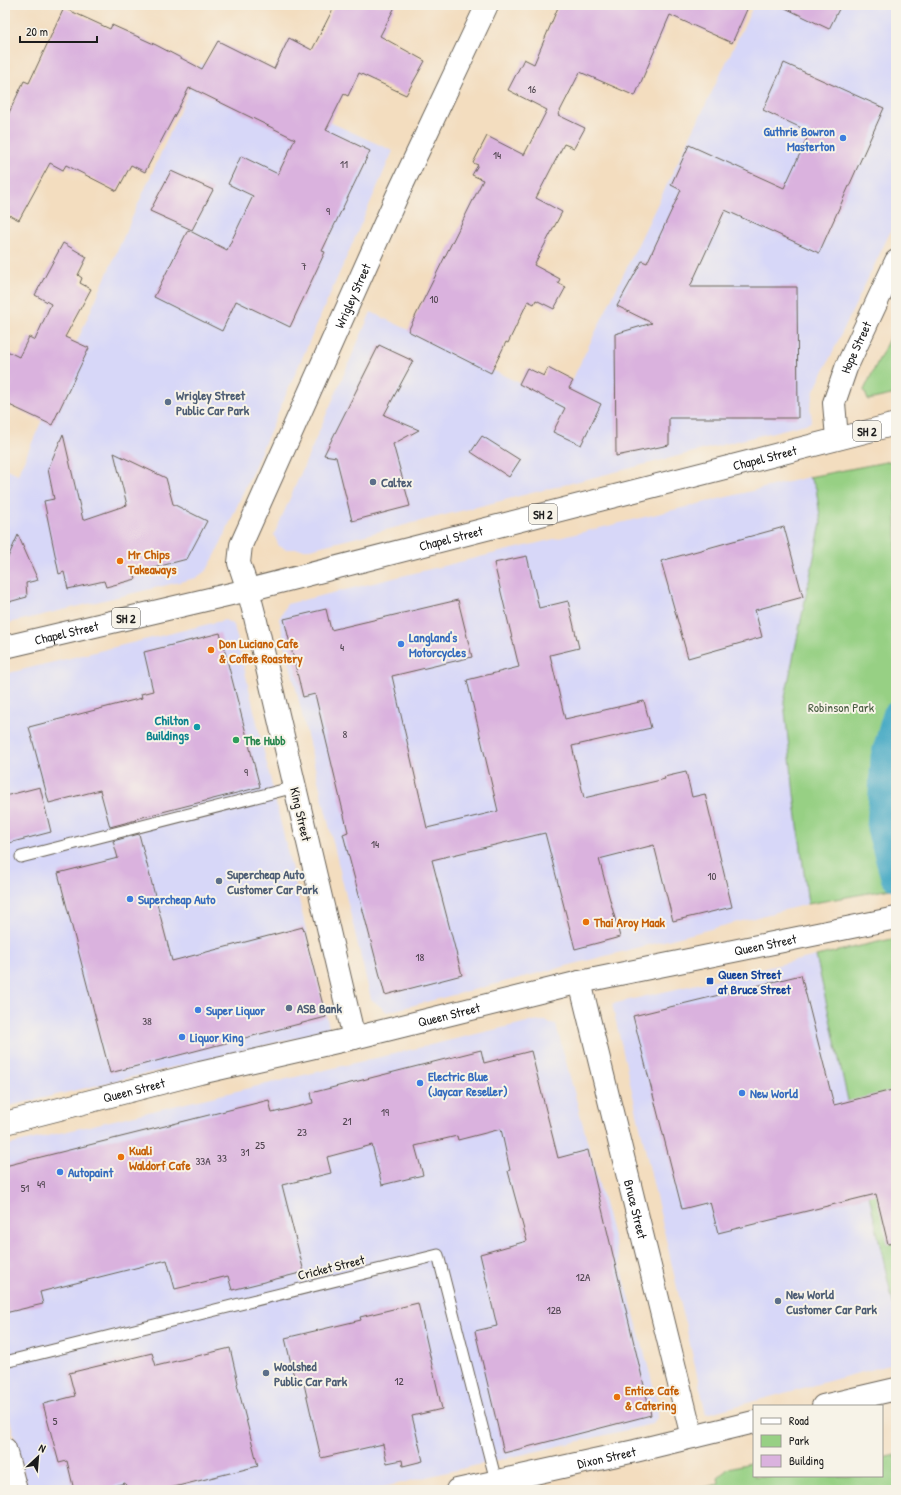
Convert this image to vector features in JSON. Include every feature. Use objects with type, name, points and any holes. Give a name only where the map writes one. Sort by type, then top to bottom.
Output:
[{"type":"main road","name":"Wrigley Street","points":[[248,590],[239,563],[241,545],[397,196],[486,5]]},
{"type":"main road","name":"Hope Street","points":[[837,438],[834,403],[846,368],[896,261]]},
{"type":"main road","name":"Chapel Street","points":[[5,647],[248,590],[896,424]]},
{"type":"main road","name":"King Street","points":[[248,590],[354,1038]]},
{"type":"main road","name":"Queen Street","points":[[5,1123],[200,1073],[354,1038],[580,982],[896,918]]},
{"type":"main road","name":"Bruce Street","points":[[580,982],[692,1437]]},
{"type":"main road","points":[[827,1405],[896,1389]]},
{"type":"main road","name":"Dixon Street","points":[[457,1490],[635,1451],[753,1422]]},
{"type":"main road","points":[[5,1449],[16,1490]]},
{"type":"lane","points":[[21,857],[295,787]]},
{"type":"lane","name":"Cricket Street","points":[[5,1362],[438,1255],[496,1481]]},
{"type":"shaded area","points":[[754,5],[896,5],[896,220],[814,391],[810,407],[812,420],[809,423],[310,549],[286,549],[279,546],[274,535],[371,312],[561,403]]},
{"type":"shaded area","points":[[201,63],[393,151],[216,554],[207,570],[196,578],[5,624],[5,468],[18,474]]},
{"type":"shaded area","points":[[809,477],[816,488],[821,523],[784,702],[808,904],[387,1012],[371,999],[279,619],[287,604]]},
{"type":"shaded area","points":[[225,620],[234,625],[329,1027],[327,1031],[5,1107],[5,674]]},
{"type":"shaded area","points":[[816,956],[896,1317],[896,1363],[706,1414],[612,1004]]},
{"type":"shaded area","points":[[532,1021],[546,1021],[556,1025],[659,1407],[657,1418],[652,1424],[371,1490],[28,1490],[5,1400],[5,1146]]},
{"type":"green space","points":[[896,324],[896,394],[868,400],[864,390]]},
{"type":"green space","name":"Robinson Park","points":[[896,460],[896,888],[808,904],[784,702],[821,523],[816,488],[809,477]]},
{"type":"green space","points":[[896,938],[896,1317],[816,956]]},
{"type":"green space","points":[[896,1455],[896,1490],[692,1490],[719,1484],[718,1477],[729,1468],[753,1462],[753,1477],[883,1477],[883,1458]]},
{"type":"building","points":[[335,5],[396,5],[380,36],[425,61],[406,95],[359,73],[348,96],[344,94],[326,130],[370,151],[322,251],[325,252],[290,327],[236,301],[222,331],[154,297],[188,230],[227,250],[253,196],[228,184],[241,156],[278,174],[295,139],[191,88],[189,88],[145,172],[131,165],[117,191],[66,165],[63,170],[50,163],[19,220],[5,213],[5,121],[24,81],[29,83],[64,8],[110,29],[112,25],[156,45],[202,69],[218,41],[274,69],[289,38],[312,50]]},
{"type":"building","points":[[559,5],[749,5],[732,43],[670,15],[635,96],[580,72],[558,115],[585,128],[574,148],[564,144],[536,198],[562,212],[534,265],[560,279],[558,283],[566,287],[554,309],[536,300],[534,304],[528,301],[508,343],[506,342],[491,373],[408,331],[483,180],[472,175],[478,165],[473,163],[487,136],[524,155],[547,110],[508,90],[524,59],[534,64]]},
{"type":"building","points":[[779,5],[841,5],[829,29]]},
{"type":"building","points":[[784,63],[884,108],[819,253],[725,210],[690,287],[797,287],[798,418],[669,418],[669,445],[616,456],[615,334],[652,323],[617,306],[642,261],[647,263],[681,190],[671,185],[689,145],[784,188],[810,132],[763,110]]},
{"type":"building","points":[[171,171],[213,190],[192,230],[150,211]]},
{"type":"building","points":[[63,243],[87,257],[78,275],[82,278],[80,283],[91,289],[65,337],[89,348],[52,425],[5,403],[5,350],[19,357],[29,337],[35,340],[51,304],[35,295]]},
{"type":"building","points":[[379,345],[413,361],[384,415],[419,430],[393,444],[410,506],[352,521],[336,457],[324,455]]},
{"type":"building","points":[[527,368],[544,376],[548,368],[573,381],[569,388],[601,404],[581,445],[553,432],[565,408],[519,384]]},
{"type":"building","points":[[63,434],[83,520],[127,505],[114,453],[166,478],[173,504],[207,521],[187,559],[134,573],[136,579],[106,587],[104,581],[68,589],[64,572],[59,574],[44,501],[54,499],[48,469]]},
{"type":"building","points":[[482,436],[520,460],[509,477],[471,452]]},
{"type":"building","points":[[784,527],[803,597],[755,610],[762,637],[688,658],[661,561]]},
{"type":"building","points":[[18,535],[38,580],[26,583],[27,597],[5,603],[5,564]]},
{"type":"building","points":[[527,556],[539,608],[568,601],[579,648],[550,655],[565,719],[644,701],[651,728],[572,746],[584,798],[665,779],[664,777],[686,772],[692,797],[705,794],[732,907],[673,921],[654,845],[599,859],[620,937],[575,949],[545,833],[432,860],[462,975],[385,995],[343,834],[348,832],[315,694],[303,697],[284,619],[326,609],[331,630],[458,600],[472,657],[392,676],[427,828],[498,811],[467,680],[519,667],[494,563]]},
{"type":"building","points":[[220,633],[260,787],[135,819],[136,820],[110,827],[100,790],[49,803],[29,727],[142,698],[141,694],[153,691],[144,652]]},
{"type":"building","points":[[40,787],[51,832],[5,844],[5,796]]},
{"type":"building","points":[[139,834],[172,961],[303,927],[326,1017],[110,1073],[58,873],[118,858],[113,841]]},
{"type":"building","name":"New World","points":[[801,975],[834,1105],[896,1089],[896,1243],[888,1244],[876,1194],[718,1233],[710,1202],[682,1209],[633,1016]]},
{"type":"building","points":[[481,1050],[484,1063],[531,1051],[558,1158],[588,1150],[651,1415],[504,1453],[475,1331],[497,1326],[480,1254],[527,1241],[508,1171],[510,1170],[501,1129],[458,1140],[457,1136],[415,1146],[423,1175],[382,1185],[372,1145],[327,1157],[331,1173],[282,1185],[304,1272],[232,1290],[228,1276],[175,1289],[167,1260],[40,1292],[43,1304],[5,1313],[5,1166],[269,1100],[272,1113],[313,1103],[311,1093]]},
{"type":"building","points":[[418,1303],[442,1409],[412,1416],[423,1461],[403,1466],[402,1460],[387,1463],[383,1444],[321,1458],[304,1384],[296,1385],[285,1338],[361,1320],[360,1317]]},
{"type":"building","points":[[230,1348],[237,1384],[258,1466],[162,1490],[127,1490],[125,1483],[98,1490],[74,1490],[67,1461],[59,1463],[43,1404],[75,1396],[69,1373],[152,1353],[156,1366]]},
{"type":"waterway","points":[[894,877],[880,829],[884,757],[896,715]]},
{"type":"place","name":"Guthrie Bowron Masterton","points":[[843,138]]},
{"type":"place","name":"Wrigley Street Public Car Park","points":[[168,402]]},
{"type":"place","name":"Caltex","points":[[373,482]]},
{"type":"place","name":"Mr Chips Takeaways","points":[[120,561]]},
{"type":"place","name":"Langland's Motorcycles","points":[[401,644]]},
{"type":"place","name":"Don Luciano Cafe & Coffee Roastery","points":[[211,650]]},
{"type":"place","name":"Chilton Buildings","points":[[197,727]]},
{"type":"place","name":"The Hubb","points":[[236,740]]},
{"type":"place","name":"Supercheap Auto Customer Car Park","points":[[219,881]]},
{"type":"place","name":"Supercheap Auto","points":[[130,899]]},
{"type":"place","name":"Thai Aroy Maak","points":[[586,922]]},
{"type":"place","name":"Queen Street at Bruce Street","points":[[710,981]]},
{"type":"place","name":"ASB Bank","points":[[289,1008]]},
{"type":"place","name":"Super Liquor","points":[[198,1010]]},
{"type":"place","name":"Liquor King","points":[[182,1037]]},
{"type":"place","name":"Electric Blue (Jaycar Reseller)","points":[[420,1083]]},
{"type":"place","name":"New World","points":[[742,1093]]},
{"type":"place","name":"Kuali Waldorf Cafe","points":[[121,1157]]},
{"type":"place","name":"Autopaint","points":[[60,1172]]},
{"type":"place","name":"New World Customer Car Park","points":[[778,1301]]},
{"type":"place","name":"Woolshed Public Car Park","points":[[266,1373]]},
{"type":"place","name":"Entice Cafe & Catering","points":[[617,1397]]}]
